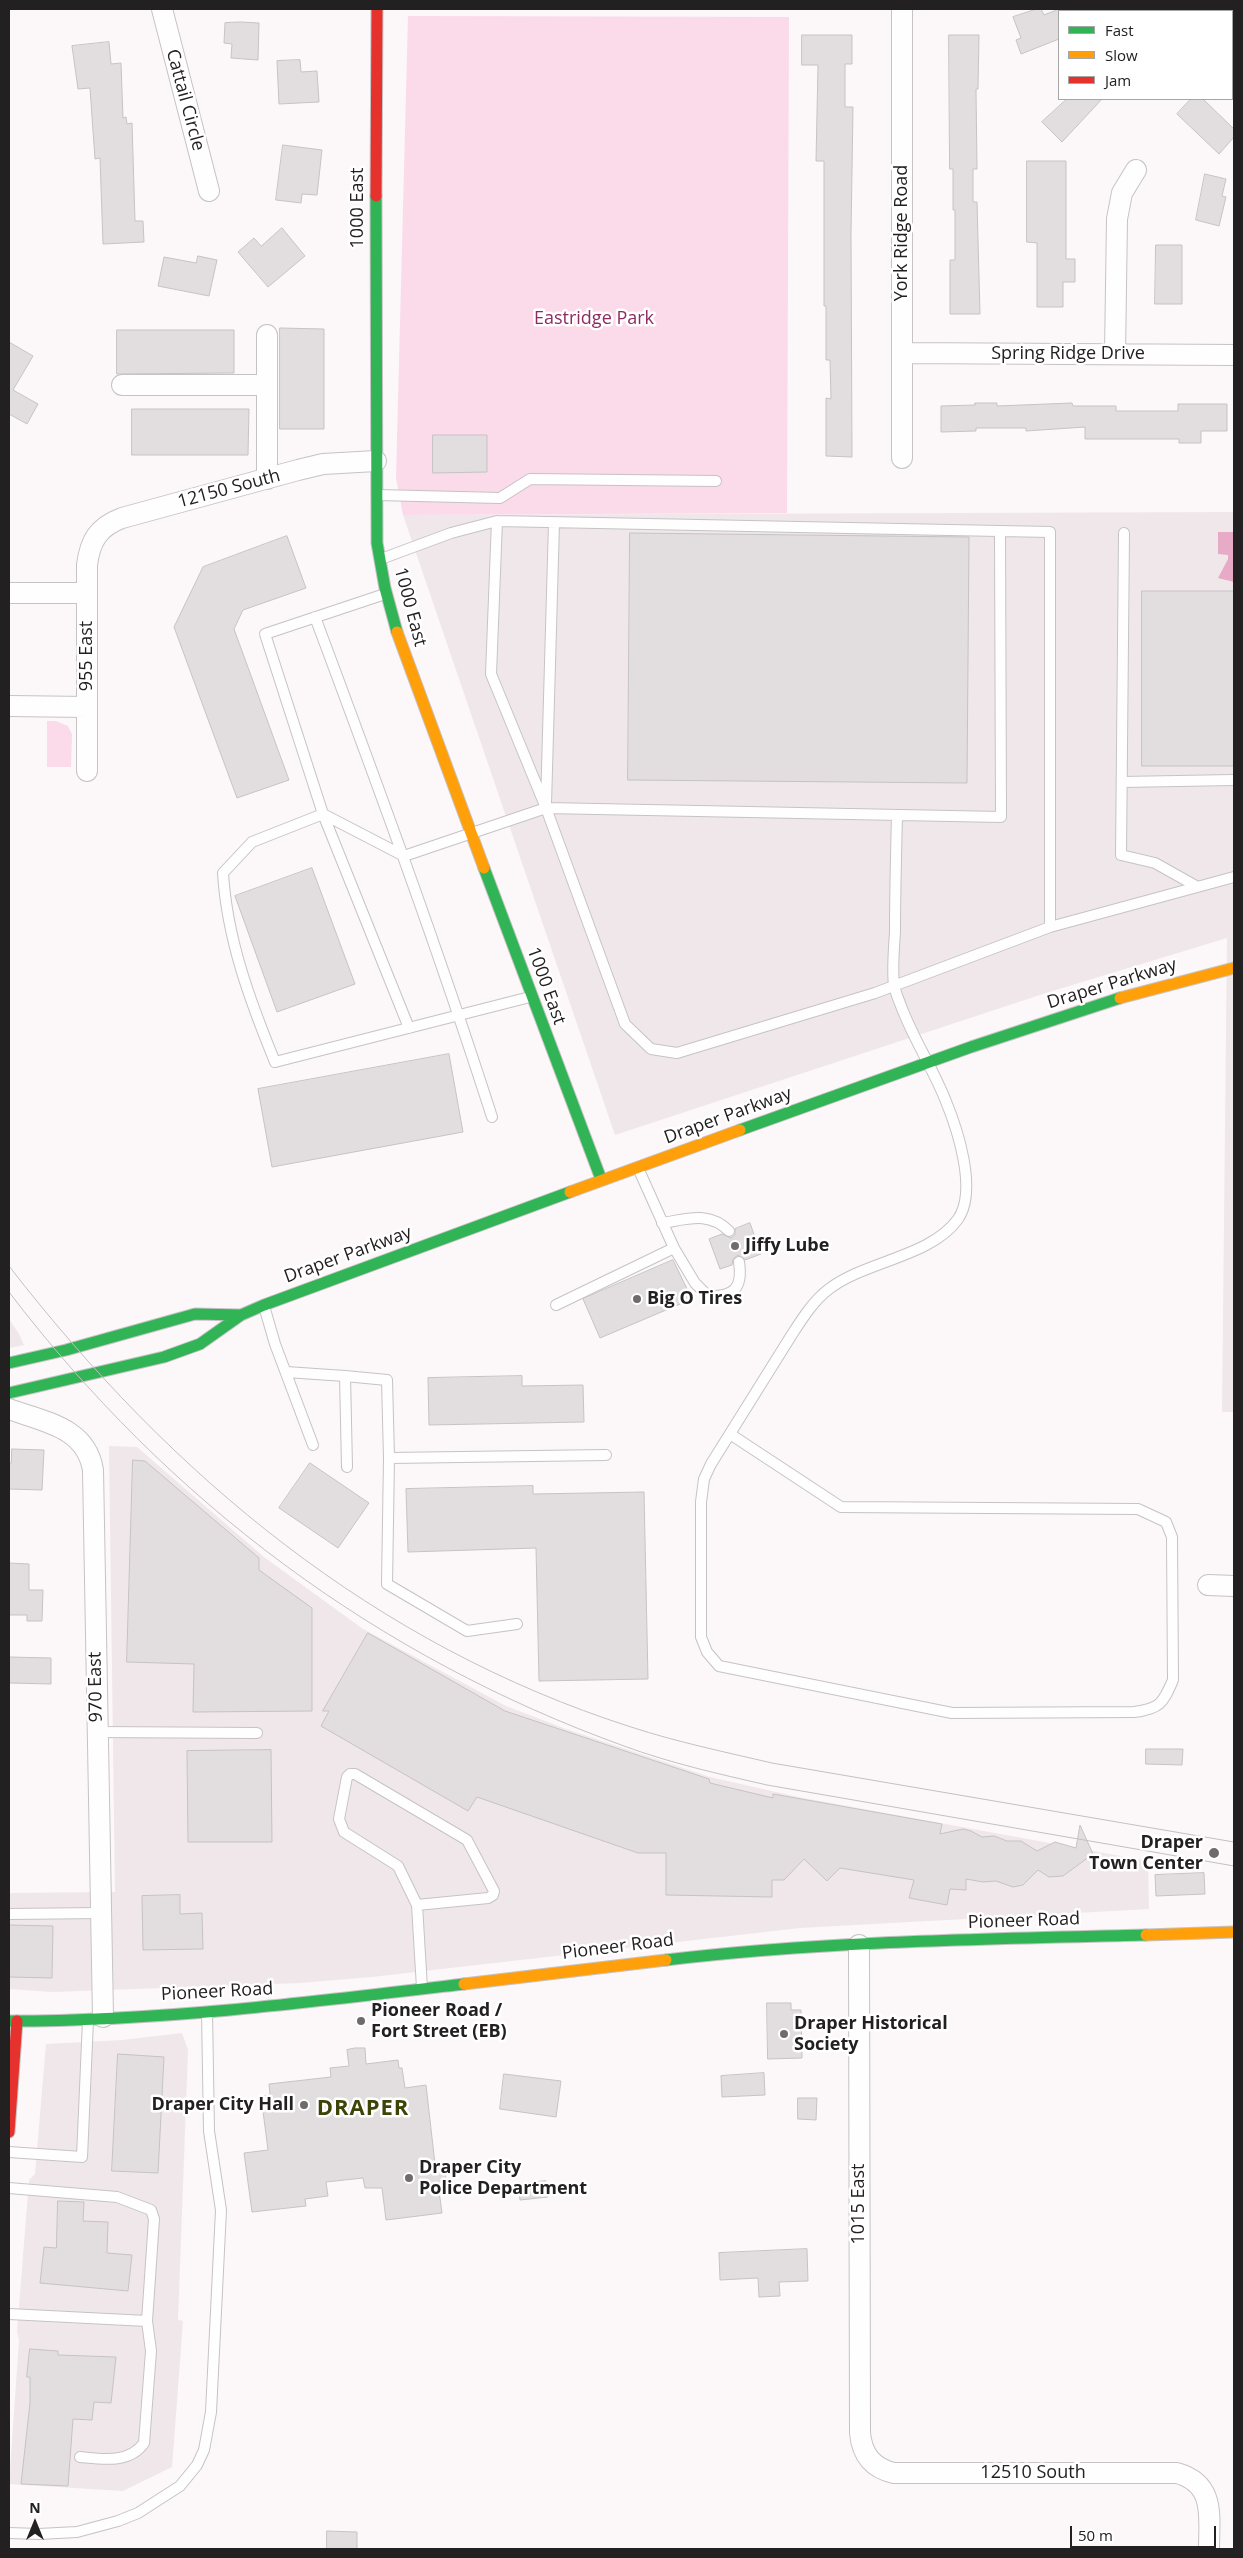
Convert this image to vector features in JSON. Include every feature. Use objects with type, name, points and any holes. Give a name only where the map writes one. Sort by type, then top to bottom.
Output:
[{"type":"street","name":"Cattail Circle","points":[[162,9],[209,190]]},
{"type":"street","name":"1000 East","points":[[376,9],[376,495],[377,543],[380,560],[398,635],[600,1179]]},
{"type":"street","name":"York Ridge Road","points":[[902,9],[902,458]]},
{"type":"street","points":[[1115,354],[1116,219],[1122,193],[1136,170]]},
{"type":"street","points":[[267,335],[267,479]]},
{"type":"street","name":"Spring Ridge Drive","points":[[903,353],[1234,355]]},
{"type":"street","points":[[122,385],[267,385]]},
{"type":"street","name":"12150 South","points":[[92,541],[102,530],[122,518],[323,464],[376,461]]},
{"type":"street","name":"955 East","points":[[87,771],[87,565],[92,541]]},
{"type":"street","points":[[9,594],[87,593]]},
{"type":"street","points":[[9,706],[87,707]]},
{"type":"street","name":"Draper Parkway","points":[[9,1393],[164,1357],[200,1344],[241,1315],[264,1305],[600,1179],[926,1063],[1163,984],[1234,968]]},
{"type":"street","name":"Draper Parkway","points":[[9,1363],[66,1350],[195,1314],[241,1315]]},
{"type":"street","name":"970 East","points":[[9,1409],[64,1428],[80,1440],[88,1452],[93,1470],[100,1913],[95,2017]]},
{"type":"street","points":[[1208,1585],[1234,1586]]},
{"type":"street","name":"Pioneer Road","points":[[13,2021],[46,2021],[262,2008],[715,1954],[859,1945],[1234,1932]]},
{"type":"street","name":"1015 East","points":[[859,1945],[860,2432],[864,2452],[870,2460]]},
{"type":"street","points":[[9,2132],[13,2021]]},
{"type":"street","name":"12510 South","points":[[870,2460],[885,2471],[894,2473],[1169,2473],[1185,2475],[1198,2484],[1208,2502],[1209,2549]]},
{"type":"lane","points":[[376,495],[500,498],[530,479],[716,480]]},
{"type":"lane","points":[[380,560],[450,533],[497,521],[1050,532],[1050,928]]},
{"type":"lane","points":[[497,521],[491,674],[546,808],[625,1024],[652,1049],[677,1053],[894,986],[1050,928],[1234,877]]},
{"type":"lane","points":[[546,808],[554,523]]},
{"type":"lane","points":[[532,997],[275,1062],[248,995],[225,901],[223,873],[252,842],[323,814],[404,856],[546,808],[1001,817],[1000,531]]},
{"type":"lane","points":[[1124,533],[1121,854],[1155,863],[1196,886]]},
{"type":"lane","points":[[387,593],[265,634],[323,814],[409,1028]]},
{"type":"lane","points":[[315,617],[404,856],[492,1117]]},
{"type":"lane","points":[[1122,782],[1234,780]]},
{"type":"lane","points":[[730,1434],[841,1507],[1138,1509],[1166,1522],[1172,1537],[1173,1680],[1165,1700],[1152,1708],[1134,1712],[952,1713],[719,1666],[707,1652],[701,1636],[701,1502],[704,1479],[730,1434],[802,1318],[829,1288],[931,1242],[946,1231],[958,1218],[965,1201],[966,1178],[963,1158],[945,1099],[908,1024],[894,986],[896,815]]},
{"type":"lane","points":[[638,1167],[674,1248],[695,1283],[708,1296],[722,1296],[736,1289],[742,1278],[739,1262]]},
{"type":"lane","points":[[662,1223],[698,1218],[719,1221],[729,1231]]},
{"type":"lane","points":[[556,1305],[674,1248]]},
{"type":"lane","points":[[264,1305],[274,1344],[313,1444]]},
{"type":"lane","points":[[286,1372],[387,1380],[389,1458],[387,1584],[467,1631],[517,1624]]},
{"type":"lane","points":[[345,1376],[347,1467]]},
{"type":"lane","points":[[389,1458],[606,1455]]},
{"type":"lane","points":[[96,1732],[257,1733]]},
{"type":"lane","points":[[417,1906],[488,1898],[493,1895],[494,1890],[467,1840],[355,1774],[350,1774],[347,1777],[339,1820],[344,1832],[398,1866],[417,1906],[422,1990]]},
{"type":"lane","points":[[9,1914],[100,1913]]},
{"type":"lane","points":[[9,2533],[77,2532],[110,2524],[138,2513],[180,2486],[197,2465],[204,2450],[211,2412],[221,2210],[209,2131],[207,2011]]},
{"type":"lane","points":[[9,2152],[82,2157],[95,2017]]},
{"type":"lane","points":[[9,2188],[117,2197],[150,2210],[154,2219],[147,2321],[151,2351],[144,2443],[132,2454],[120,2458],[108,2460],[80,2457]]},
{"type":"lane","points":[[9,2314],[147,2321]]},
{"type":"shaded area","points":[[1234,512],[1234,1412],[1222,1412],[1227,938],[1046,993],[615,1135],[403,515]]},
{"type":"shaded area","points":[[1218,532],[1234,532],[1234,582],[1218,578],[1228,559],[1228,555],[1218,554]]},
{"type":"shaded area","points":[[9,1319],[19,1334],[24,1345],[9,1348]]},
{"type":"shaded area","points":[[109,1446],[137,1447],[264,1557],[363,1629],[506,1706],[566,1729],[710,1777],[798,1797],[1148,1861],[1149,1909],[800,1928],[372,1977],[300,1983],[52,1992],[9,1989],[9,1893],[115,1892]]},
{"type":"shaded area","points":[[182,2033],[188,2050],[178,2320],[183,2321],[172,2467],[123,2491],[9,2484],[19,2340],[17,2332],[29,2180],[35,2174],[46,2044],[122,2040]]},
{"type":"green space","name":"Eastridge Park","points":[[408,16],[789,17],[787,513],[403,515],[396,478]]},
{"type":"green space","points":[[47,721],[56,721],[68,726],[72,734],[71,767],[47,767]]},
{"type":"building","points":[[1037,9],[1041,9],[1044,15],[1059,9],[1058,39],[1021,54],[1016,40],[1021,38],[1013,17]]},
{"type":"building","points":[[225,23],[259,23],[258,60],[231,58],[232,44],[224,43]]},
{"type":"building","points":[[802,35],[852,35],[852,64],[845,64],[845,107],[853,107],[851,233],[852,457],[826,456],[826,398],[831,399],[830,360],[826,360],[826,306],[824,306],[824,161],[816,161],[818,65],[802,65]]},
{"type":"building","points":[[949,35],[979,35],[978,89],[976,89],[977,169],[973,169],[973,202],[977,202],[980,314],[950,314],[950,260],[955,260],[955,210],[953,210],[953,169],[950,169]]},
{"type":"building","points":[[109,42],[111,64],[121,63],[123,118],[126,117],[127,124],[132,123],[135,221],[143,221],[144,242],[103,244],[100,158],[95,159],[90,88],[78,89],[72,46]]},
{"type":"building","points":[[300,60],[301,72],[317,71],[319,102],[279,104],[277,61]]},
{"type":"building","points":[[1066,100],[1101,100],[1062,142],[1042,122]]},
{"type":"building","points":[[1190,100],[1204,100],[1234,129],[1234,137],[1219,154],[1177,114]]},
{"type":"building","points":[[283,145],[322,150],[317,195],[302,194],[301,203],[276,200]]},
{"type":"building","points":[[1027,161],[1066,161],[1066,259],[1075,259],[1075,282],[1063,282],[1063,307],[1037,307],[1037,243],[1027,242]]},
{"type":"building","points":[[1205,174],[1226,179],[1222,196],[1226,197],[1219,226],[1196,220]]},
{"type":"building","points":[[282,228],[305,256],[268,287],[238,252],[254,238],[261,246]]},
{"type":"building","points":[[1156,245],[1182,245],[1182,304],[1155,304]]},
{"type":"building","points":[[198,256],[217,260],[209,296],[158,286],[164,257],[196,263]]},
{"type":"building","points":[[280,328],[324,329],[324,429],[280,429]]},
{"type":"building","points":[[117,330],[234,330],[234,373],[117,374]]},
{"type":"building","points":[[9,342],[33,356],[13,390],[38,404],[27,424],[9,414]]},
{"type":"building","points":[[975,403],[997,403],[997,406],[1072,403],[1073,406],[1116,406],[1116,411],[1178,411],[1178,404],[1227,404],[1227,431],[1201,431],[1201,443],[1179,443],[1179,439],[1085,439],[1085,427],[1026,431],[1026,428],[976,428],[976,431],[941,432],[941,406],[975,405]]},
{"type":"building","points":[[132,409],[249,409],[248,455],[132,455]]},
{"type":"building","points":[[433,435],[487,435],[487,472],[433,473]]},
{"type":"building","points":[[630,533],[969,537],[967,783],[628,780]]},
{"type":"building","points":[[287,536],[306,588],[243,610],[234,629],[289,780],[237,798],[174,627],[203,567]]},
{"type":"building","points":[[1142,591],[1234,591],[1234,766],[1142,766]]},
{"type":"building","points":[[312,868],[355,984],[277,1012],[235,896]]},
{"type":"building","points":[[449,1054],[463,1132],[272,1167],[258,1089]]},
{"type":"building","name":"Jiffy Lube","points":[[750,1223],[761,1254],[745,1260],[738,1255],[733,1259],[732,1265],[720,1269],[709,1239],[722,1234],[731,1238],[735,1235],[735,1229]]},
{"type":"building","name":"Big O Tires","points":[[673,1260],[692,1299],[600,1338],[583,1299]]},
{"type":"building","points":[[522,1376],[522,1386],[583,1385],[584,1422],[429,1425],[428,1378]]},
{"type":"building","points":[[12,1449],[44,1450],[42,1490],[9,1489],[9,1463],[11,1463]]},
{"type":"building","points":[[133,1460],[145,1461],[259,1558],[259,1570],[312,1608],[312,1711],[193,1712],[194,1664],[127,1662]]},
{"type":"building","points":[[310,1463],[369,1503],[338,1548],[279,1508]]},
{"type":"building","points":[[533,1486],[533,1494],[644,1492],[648,1679],[539,1681],[536,1548],[408,1552],[406,1489]]},
{"type":"building","points":[[9,1563],[29,1564],[29,1590],[43,1590],[42,1621],[27,1621],[27,1615],[9,1615]]},
{"type":"building","points":[[368,1633],[505,1711],[709,1779],[710,1783],[773,1798],[773,1794],[942,1824],[940,1834],[963,1829],[982,1837],[994,1836],[1007,1841],[1021,1841],[1037,1851],[1055,1842],[1076,1848],[1080,1825],[1093,1854],[1063,1876],[1049,1877],[1038,1870],[1023,1885],[1013,1887],[996,1881],[983,1882],[966,1879],[966,1890],[950,1889],[947,1905],[909,1898],[914,1880],[840,1868],[827,1881],[804,1859],[784,1880],[772,1880],[772,1897],[666,1895],[666,1853],[638,1853],[477,1797],[468,1811],[321,1726],[329,1711],[323,1711]]},
{"type":"building","points":[[9,1657],[51,1658],[51,1684],[9,1683]]},
{"type":"building","points":[[1146,1749],[1183,1749],[1182,1765],[1146,1764]]},
{"type":"building","points":[[271,1750],[272,1842],[188,1842],[187,1751]]},
{"type":"building","points":[[1204,1873],[1205,1894],[1156,1896],[1155,1875]]},
{"type":"building","points":[[180,1895],[180,1914],[202,1913],[203,1949],[143,1950],[142,1896]]},
{"type":"building","points":[[9,1925],[53,1926],[52,1978],[9,1977]]},
{"type":"building","name":"Draper Historical Society","points":[[767,2003],[791,2003],[791,2010],[801,2010],[802,2058],[768,2059]]},
{"type":"building","points":[[365,2048],[366,2064],[398,2060],[399,2068],[402,2068],[405,2088],[426,2085],[435,2164],[444,2163],[447,2189],[439,2191],[442,2213],[386,2220],[382,2188],[365,2188],[363,2178],[326,2182],[328,2196],[305,2199],[306,2206],[252,2212],[244,2153],[268,2150],[261,2096],[270,2095],[269,2084],[331,2077],[330,2068],[349,2066],[347,2050]]},
{"type":"building","points":[[118,2054],[164,2057],[158,2173],[112,2171]]},
{"type":"building","points":[[764,2073],[765,2095],[722,2097],[721,2076]]},
{"type":"building","points":[[504,2074],[561,2081],[556,2117],[500,2109]]},
{"type":"building","points":[[798,2098],[817,2098],[816,2120],[798,2119]]},
{"type":"building","points":[[546,2181],[548,2197],[520,2200],[518,2184]]},
{"type":"building","points":[[58,2201],[84,2202],[83,2221],[108,2222],[107,2253],[132,2255],[128,2291],[40,2283],[44,2247],[56,2248]]},
{"type":"building","points":[[807,2249],[808,2281],[779,2282],[780,2296],[759,2297],[758,2278],[720,2280],[719,2253]]},
{"type":"building","points":[[30,2349],[58,2351],[58,2355],[116,2357],[111,2403],[94,2402],[92,2420],[73,2419],[68,2486],[21,2484],[30,2403],[30,2377],[27,2377]]},
{"type":"building","points":[[327,2531],[357,2532],[357,2549],[327,2549]]},
{"type":"tram line","points":[[9,1266],[72,1343],[139,1416],[210,1483],[285,1545],[365,1601],[449,1650],[537,1692],[631,1727],[772,1763],[1234,1842]]},
{"type":"tram line","points":[[9,1292],[71,1368],[137,1439],[208,1504],[284,1564],[363,1618],[446,1667],[533,1710],[659,1758],[767,1785],[1234,1866]]},
{"type":"traffic: fast","points":[[376,196],[377,543],[385,588],[397,632]]},
{"type":"traffic: fast","points":[[484,868],[601,1179]]},
{"type":"traffic: fast","points":[[740,1130],[971,1047],[1120,998]]},
{"type":"traffic: fast","points":[[9,1393],[164,1357],[200,1344],[241,1315],[264,1305],[570,1192]]},
{"type":"traffic: fast","points":[[9,1363],[66,1350],[195,1314],[241,1315]]},
{"type":"traffic: fast","points":[[666,1960],[846,1945],[1146,1935]]},
{"type":"traffic: fast","points":[[9,2021],[123,2018],[180,2014],[294,2004],[464,1984]]},
{"type":"traffic: slow","points":[[397,632],[484,868]]},
{"type":"traffic: slow","points":[[1120,998],[1234,968]]},
{"type":"traffic: slow","points":[[570,1192],[740,1130]]},
{"type":"traffic: slow","points":[[1146,1935],[1234,1932]]},
{"type":"traffic: slow","points":[[464,1984],[666,1960]]},
{"type":"traffic: jam","points":[[376,196],[377,9]]},
{"type":"traffic: jam","points":[[9,2132],[17,2021]]},
{"type":"place","name":"Jiffy Lube","points":[[735,1246]]},
{"type":"place","name":"Big O Tires","points":[[637,1299]]},
{"type":"place","name":"Draper Town Center","points":[[1214,1853]]},
{"type":"place","name":"Pioneer Road / Fort Street (EB)","points":[[361,2021]]},
{"type":"place","name":"Draper Historical Society","points":[[784,2034]]},
{"type":"place","name":"Draper City Hall","points":[[304,2105]]},
{"type":"place","name":"Draper City Police Department","points":[[409,2178]]},
{"type":"district","name":"DRAPER","points":[[363,2109]]}]
